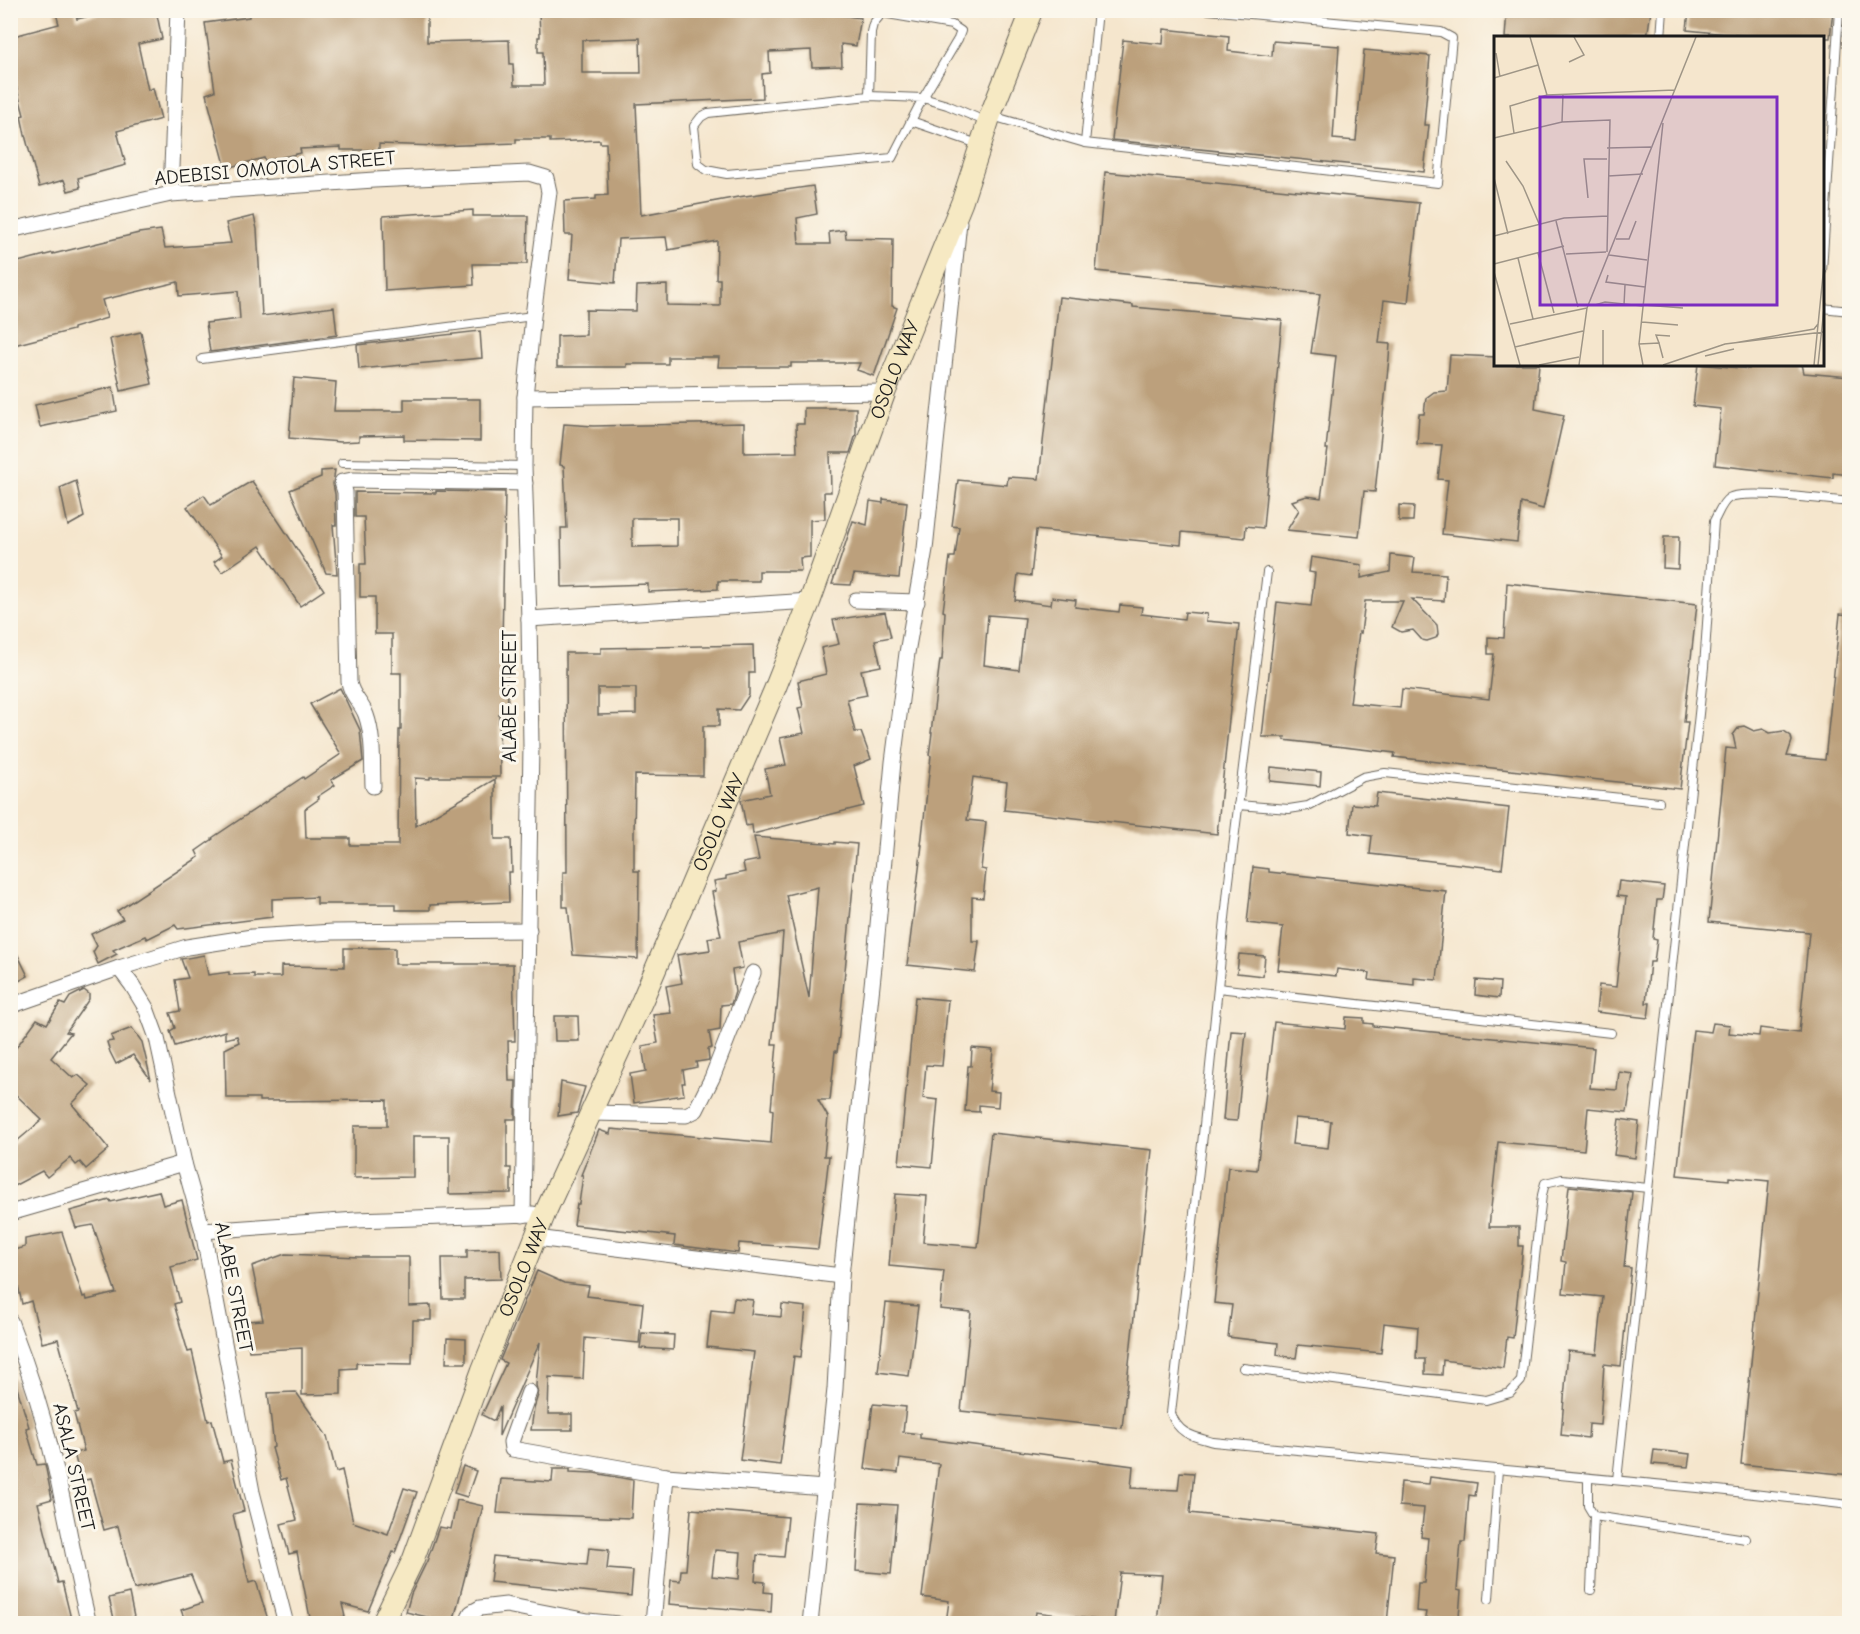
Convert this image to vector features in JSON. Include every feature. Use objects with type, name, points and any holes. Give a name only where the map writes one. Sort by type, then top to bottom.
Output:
[{"type":"main road","name":"OSOLO WAY","points":[[382,1623],[413,1560],[482,1371],[545,1213],[592,1113],[774,691],[810,601],[885,392],[962,202],[989,119],[1032,10]]},
{"type":"street","points":[[171,194],[178,10]]},
{"type":"street","name":"ADEBISI OMOTOLA STREET","points":[[10,230],[171,194],[530,173],[546,178]]},
{"type":"street","name":"ALABE STREET","points":[[524,1215],[529,930],[530,619],[524,466],[525,397],[549,192],[546,178]]},
{"type":"street","points":[[810,1623],[835,1389],[841,1276],[875,957],[892,762],[907,653],[925,549],[962,202]]},
{"type":"street","points":[[525,397],[885,392]]},
{"type":"street","points":[[374,786],[370,731],[366,713],[350,691],[349,682],[345,492],[342,482],[352,480],[525,483]]},
{"type":"street","points":[[855,600],[917,602]]},
{"type":"street","points":[[530,619],[810,601]]},
{"type":"street","points":[[10,1006],[187,947],[252,937],[333,932],[529,930]]},
{"type":"street","name":"ALABE STREET","points":[[119,968],[146,1008],[157,1038],[184,1163],[203,1231],[252,1492],[286,1623]]},
{"type":"street","points":[[592,1113],[686,1115],[696,1110],[712,1078],[753,973]]},
{"type":"street","points":[[10,1213],[184,1163]]},
{"type":"street","points":[[203,1231],[356,1220],[545,1213]]},
{"type":"street","points":[[536,1238],[841,1276]]},
{"type":"street","name":"ASALA STREET","points":[[10,1321],[27,1366],[55,1463],[76,1573],[89,1623]]},
{"type":"street","points":[[529,1392],[511,1442],[512,1449],[666,1476],[825,1488]]},
{"type":"street","points":[[653,1623],[666,1476]]},
{"type":"street","points":[[467,1623],[471,1613],[480,1608],[506,1605],[588,1621],[618,1623]]},
{"type":"lane","points":[[1085,143],[1098,10]]},
{"type":"lane","points":[[869,96],[871,32],[873,24],[882,13],[952,25],[961,31],[923,98],[892,158],[727,174],[706,171],[698,164],[693,126],[708,113],[869,96],[923,98],[989,119],[1085,143],[1438,183],[1452,38],[1441,32],[1208,10]]},
{"type":"lane","points":[[1661,36],[1663,10]]},
{"type":"lane","points":[[1824,240],[1839,10]]},
{"type":"lane","points":[[910,122],[980,145]]},
{"type":"lane","points":[[1824,308],[1850,311]]},
{"type":"lane","points":[[202,359],[533,316]]},
{"type":"lane","points":[[342,463],[524,466]]},
{"type":"lane","points":[[1617,1480],[1704,667],[1714,521],[1730,497],[1752,494],[1850,502]]},
{"type":"lane","points":[[1267,572],[1238,805],[1171,1413],[1175,1425],[1189,1435],[1212,1442],[1617,1480],[1850,1505]]},
{"type":"lane","points":[[1238,805],[1289,809],[1308,806],[1363,777],[1385,773],[1659,802]]},
{"type":"lane","points":[[1218,988],[1611,1033]]},
{"type":"lane","points":[[1243,1368],[1486,1400],[1510,1393],[1521,1381],[1545,1183],[1562,1179],[1647,1188]]},
{"type":"lane","points":[[1489,1599],[1498,1469]]},
{"type":"lane","points":[[1588,1478],[1588,1506],[1594,1516],[1591,1590]]},
{"type":"lane","points":[[1594,1516],[1746,1539]]},
{"type":"building","points":[[55,10],[75,10],[77,19],[103,13],[103,10],[156,10],[162,39],[138,44],[148,90],[153,88],[161,119],[117,131],[126,165],[78,178],[80,188],[68,191],[64,180],[39,187],[10,63],[10,37],[59,24]]},
{"type":"building","points":[[249,10],[427,10],[427,42],[509,40],[514,85],[544,85],[543,52],[538,52],[539,10],[840,10],[840,15],[861,18],[856,46],[841,44],[842,66],[812,67],[811,50],[769,52],[770,73],[762,74],[763,98],[636,104],[641,215],[813,186],[817,214],[797,218],[799,244],[830,244],[829,232],[845,230],[846,238],[893,239],[892,306],[897,308],[874,376],[857,370],[860,363],[791,363],[791,367],[718,367],[719,357],[668,357],[668,364],[627,364],[627,367],[557,367],[557,336],[586,335],[586,310],[636,311],[637,286],[667,285],[667,305],[720,306],[720,279],[716,279],[717,241],[668,250],[666,237],[618,239],[615,283],[569,279],[572,235],[565,235],[564,201],[596,199],[596,196],[608,195],[606,143],[600,143],[600,140],[550,142],[550,139],[516,139],[516,143],[437,146],[379,144],[379,150],[341,150],[341,147],[300,149],[301,153],[265,161],[264,158],[226,168],[206,94],[215,91],[205,23],[249,17]],"holes":[[[640,38],[641,73],[582,73],[582,40]]]},
{"type":"building","points":[[1507,10],[1651,10],[1647,36],[1505,36]]},
{"type":"building","points":[[1689,10],[1833,10],[1830,38],[1824,38],[1824,36],[1746,36],[1687,30]]},
{"type":"building","points":[[1164,29],[1229,36],[1228,51],[1272,56],[1273,41],[1339,46],[1333,139],[1356,141],[1364,50],[1430,56],[1424,125],[1429,125],[1424,172],[1112,140],[1123,40],[1163,44]]},
{"type":"building","points":[[1105,172],[1419,203],[1408,303],[1384,300],[1379,343],[1390,344],[1375,492],[1364,491],[1359,537],[1287,530],[1299,510],[1292,501],[1307,496],[1321,498],[1328,449],[1326,449],[1336,356],[1311,353],[1320,294],[1096,271]]},
{"type":"building","points":[[473,210],[473,216],[528,216],[527,264],[473,264],[474,285],[385,291],[383,216]]},
{"type":"building","points":[[254,216],[257,229],[262,316],[334,307],[337,335],[210,352],[206,323],[240,319],[238,291],[179,296],[178,282],[102,300],[107,318],[73,328],[73,330],[10,346],[10,264],[139,233],[161,230],[165,248],[231,243],[226,223]]},
{"type":"building","points":[[1059,297],[1133,305],[1133,307],[1282,320],[1263,528],[1246,526],[1245,538],[1182,532],[1181,545],[1036,530],[1031,576],[1018,574],[1015,600],[1051,605],[1052,597],[1076,600],[1075,607],[1119,612],[1120,605],[1142,607],[1141,614],[1184,619],[1185,612],[1207,614],[1206,621],[1239,624],[1217,834],[1004,810],[1007,782],[973,777],[967,820],[986,822],[981,869],[986,870],[983,898],[972,897],[972,941],[979,941],[975,972],[907,965],[922,845],[931,756],[929,755],[931,733],[940,660],[942,660],[945,612],[943,611],[950,557],[955,557],[959,527],[952,526],[958,480],[1007,485],[1008,477],[1039,479]],"holes":[[[988,615],[1025,618],[1019,670],[984,665]]]},
{"type":"building","points":[[480,331],[482,358],[359,369],[357,345]]},
{"type":"building","points":[[141,332],[152,384],[121,391],[110,339]]},
{"type":"building","points":[[1450,355],[1494,357],[1494,366],[1539,366],[1535,409],[1564,415],[1543,509],[1521,503],[1517,542],[1442,534],[1448,480],[1438,479],[1442,445],[1417,444],[1419,414],[1424,414],[1426,398],[1434,392],[1447,391]]},
{"type":"building","points":[[1698,366],[1749,369],[1749,366],[1802,366],[1804,373],[1850,377],[1850,475],[1833,473],[1833,478],[1715,465],[1721,409],[1693,406]]},
{"type":"building","points":[[294,378],[336,382],[334,411],[404,411],[404,399],[480,399],[480,441],[404,440],[404,435],[359,436],[359,441],[341,442],[289,438]]},
{"type":"building","points":[[113,387],[117,411],[40,427],[35,405]]},
{"type":"building","points":[[804,408],[856,408],[856,434],[850,453],[830,453],[831,492],[824,492],[825,519],[810,520],[810,557],[800,558],[801,571],[759,571],[759,581],[718,581],[718,589],[648,592],[648,584],[562,587],[561,528],[567,528],[564,466],[560,465],[564,424],[593,426],[744,423],[744,453],[797,452],[796,424],[804,424]],"holes":[[[632,518],[677,518],[677,546],[632,547]]]},
{"type":"building","points":[[335,470],[333,484],[336,525],[333,525],[337,574],[326,573],[290,490],[321,477],[321,471]]},
{"type":"building","points":[[76,481],[84,517],[68,526],[60,488]]},
{"type":"building","points":[[252,481],[324,590],[300,606],[260,546],[222,572],[214,562],[222,556],[187,507],[204,495],[211,505]]},
{"type":"building","points":[[436,491],[505,492],[502,643],[507,643],[508,714],[499,714],[500,777],[415,778],[416,826],[495,779],[495,839],[511,839],[512,872],[508,872],[509,902],[430,905],[430,910],[396,910],[396,904],[317,904],[317,897],[272,899],[272,917],[178,929],[175,925],[147,939],[145,936],[113,950],[117,954],[98,964],[93,952],[97,946],[91,934],[123,919],[117,911],[199,857],[196,851],[212,838],[341,754],[310,704],[340,688],[360,730],[363,761],[331,780],[335,785],[317,797],[319,799],[305,809],[306,838],[350,838],[350,845],[398,845],[401,673],[392,673],[392,634],[375,634],[375,597],[360,597],[360,564],[366,564],[364,517],[355,517],[355,492],[436,493]]},
{"type":"building","points":[[883,499],[907,502],[899,578],[854,574],[851,585],[832,584],[853,521],[867,525],[870,501],[883,503]]},
{"type":"building","points":[[1399,505],[1414,506],[1413,521],[1399,521]]},
{"type":"building","points":[[1664,537],[1679,537],[1678,569],[1663,568]]},
{"type":"building","points":[[1391,555],[1415,558],[1413,572],[1446,574],[1444,601],[1412,599],[1437,625],[1438,634],[1436,638],[1427,641],[1422,640],[1413,630],[1401,632],[1392,627],[1403,601],[1365,601],[1350,703],[1400,708],[1402,689],[1489,699],[1494,654],[1488,654],[1488,637],[1504,638],[1507,583],[1697,604],[1684,722],[1688,722],[1680,789],[1394,757],[1395,753],[1284,740],[1285,737],[1262,737],[1277,602],[1311,606],[1315,573],[1309,572],[1311,557],[1362,565],[1361,578],[1390,572]]},
{"type":"building","points":[[885,612],[891,637],[875,640],[881,666],[861,670],[867,695],[847,699],[855,732],[861,732],[871,759],[854,766],[864,806],[753,834],[752,825],[746,826],[741,800],[770,794],[765,769],[786,765],[780,738],[804,733],[798,708],[803,707],[798,681],[826,674],[821,648],[839,644],[833,620]]},
{"type":"building","points":[[1840,614],[1850,615],[1850,1475],[1741,1464],[1769,1181],[1677,1175],[1693,1030],[1711,1032],[1713,1023],[1730,1025],[1729,1033],[1759,1036],[1760,1028],[1799,1033],[1809,932],[1709,922],[1726,748],[1736,749],[1733,735],[1739,727],[1744,726],[1754,731],[1763,729],[1770,733],[1784,731],[1791,736],[1792,741],[1787,756],[1825,760]]},
{"type":"building","points":[[753,645],[754,673],[749,673],[749,695],[739,710],[719,709],[719,726],[703,726],[703,776],[635,775],[634,871],[639,871],[638,959],[573,955],[568,907],[563,907],[563,872],[567,872],[566,653],[601,653],[601,648]],"holes":[[[598,688],[636,688],[636,714],[598,715]]]},
{"type":"building","points":[[1271,767],[1321,772],[1320,786],[1270,781]]},
{"type":"building","points":[[1377,793],[1509,808],[1502,869],[1370,854],[1372,836],[1349,833],[1352,804],[1375,806]]},
{"type":"building","points":[[754,837],[857,844],[839,1034],[830,1100],[818,1100],[828,1117],[824,1156],[829,1156],[818,1249],[739,1243],[738,1253],[674,1245],[675,1236],[574,1225],[577,1204],[579,1204],[583,1175],[581,1175],[599,1130],[610,1134],[611,1129],[771,1143],[773,1110],[771,1109],[777,1044],[772,1044],[783,933],[738,942],[743,968],[732,970],[735,992],[731,1004],[721,1005],[720,1030],[709,1032],[712,1048],[708,1049],[709,1060],[696,1062],[697,1067],[683,1070],[684,1095],[634,1103],[630,1074],[646,1071],[642,1046],[658,1043],[653,1015],[671,1013],[666,986],[682,983],[677,955],[710,950],[708,938],[721,936],[712,892],[716,891],[714,881],[745,872],[743,863],[759,860]],"holes":[[[818,887],[809,998],[786,895]]]},
{"type":"building","points":[[1253,867],[1269,869],[1269,872],[1446,891],[1437,980],[1414,978],[1414,985],[1369,980],[1370,973],[1337,969],[1336,976],[1278,970],[1283,927],[1247,923]]},
{"type":"building","points":[[1619,881],[1664,886],[1662,900],[1657,900],[1653,939],[1657,940],[1654,962],[1650,962],[1646,1003],[1650,1003],[1648,1018],[1596,1012],[1599,985],[1616,987],[1626,897],[1617,896]]},
{"type":"building","points":[[10,939],[28,976],[10,986]]},
{"type":"building","points":[[344,948],[395,948],[395,964],[513,964],[515,1041],[508,1041],[509,1081],[516,1081],[515,1119],[507,1119],[507,1168],[511,1168],[511,1193],[449,1194],[449,1136],[413,1136],[413,1177],[354,1178],[354,1126],[387,1126],[387,1100],[259,1101],[259,1098],[226,1098],[225,1049],[239,1042],[237,1036],[225,1039],[225,1031],[175,1046],[170,1031],[175,1028],[170,1013],[180,1011],[175,980],[188,978],[181,959],[204,955],[208,975],[229,972],[229,975],[254,974],[254,977],[281,977],[281,966],[344,967]]},
{"type":"building","points":[[1239,954],[1265,956],[1263,976],[1237,973]]},
{"type":"building","points":[[1476,980],[1500,982],[1499,998],[1475,995]]},
{"type":"building","points":[[84,990],[89,994],[89,999],[66,1032],[71,1033],[51,1058],[73,1078],[78,1075],[90,1085],[72,1104],[109,1149],[86,1169],[80,1162],[76,1165],[70,1158],[47,1177],[42,1171],[10,1188],[10,1147],[42,1120],[10,1089],[10,1056],[37,1019],[47,1024],[60,1003],[65,1005],[70,997]]},
{"type":"building","points":[[915,997],[948,1000],[942,1066],[926,1065],[923,1098],[938,1100],[932,1167],[899,1164]]},
{"type":"building","points":[[554,1016],[578,1016],[579,1041],[555,1041]]},
{"type":"building","points":[[1346,1017],[1364,1018],[1364,1023],[1373,1024],[1373,1026],[1594,1048],[1590,1088],[1617,1090],[1619,1072],[1633,1074],[1627,1112],[1588,1108],[1584,1150],[1498,1142],[1489,1227],[1519,1227],[1519,1246],[1523,1246],[1513,1338],[1507,1337],[1503,1368],[1443,1360],[1442,1375],[1425,1374],[1425,1359],[1416,1359],[1418,1327],[1384,1323],[1381,1353],[1298,1345],[1296,1358],[1277,1355],[1278,1343],[1228,1337],[1232,1305],[1214,1303],[1228,1167],[1257,1170],[1274,1022],[1345,1029]],"holes":[[[1295,1118],[1331,1121],[1328,1148],[1292,1144]]]},
{"type":"building","points":[[132,1028],[142,1042],[151,1080],[133,1055],[116,1064],[110,1052],[107,1042],[113,1041],[111,1036]]},
{"type":"building","points":[[1231,1031],[1246,1032],[1237,1121],[1223,1120]]},
{"type":"building","points":[[972,1048],[993,1050],[989,1091],[999,1092],[998,1107],[979,1105],[979,1112],[965,1111],[968,1066],[971,1066]]},
{"type":"building","points":[[561,1082],[585,1087],[577,1113],[558,1116]]},
{"type":"building","points":[[1619,1119],[1639,1122],[1635,1158],[1614,1155]]},
{"type":"building","points":[[991,1133],[1152,1150],[1122,1428],[961,1411],[971,1312],[940,1309],[944,1271],[889,1266],[895,1194],[927,1196],[923,1242],[978,1247]]},
{"type":"building","points":[[1569,1186],[1632,1192],[1624,1267],[1631,1268],[1621,1366],[1604,1364],[1600,1425],[1589,1424],[1588,1438],[1561,1435],[1568,1351],[1597,1354],[1603,1297],[1563,1293],[1566,1262],[1561,1261]]},
{"type":"building","points":[[159,1191],[163,1205],[182,1200],[197,1260],[171,1267],[180,1302],[174,1304],[188,1352],[192,1351],[208,1421],[212,1420],[223,1462],[231,1460],[244,1511],[233,1514],[249,1583],[256,1581],[269,1623],[186,1623],[181,1610],[202,1603],[191,1575],[134,1589],[118,1526],[104,1530],[90,1479],[81,1481],[74,1453],[84,1451],[74,1413],[78,1412],[58,1339],[42,1343],[31,1301],[22,1304],[16,1275],[10,1276],[10,1251],[25,1247],[25,1239],[62,1232],[83,1297],[86,1296],[87,1300],[116,1293],[93,1225],[76,1228],[70,1211],[110,1200],[111,1202]]},
{"type":"building","points":[[500,1249],[501,1279],[464,1280],[464,1299],[443,1299],[442,1258],[467,1258],[467,1250]]},
{"type":"building","points":[[285,1254],[409,1257],[409,1306],[431,1305],[431,1320],[413,1320],[412,1364],[356,1363],[356,1368],[341,1369],[341,1394],[302,1395],[302,1348],[249,1351],[246,1321],[263,1320],[252,1266]]},
{"type":"building","points":[[537,1271],[564,1283],[589,1286],[587,1296],[643,1303],[639,1343],[585,1338],[583,1379],[549,1377],[548,1414],[572,1414],[572,1430],[531,1430],[538,1395],[536,1385],[540,1342],[499,1436],[500,1406],[494,1421],[482,1415],[506,1363],[500,1360]]},
{"type":"building","points":[[734,1298],[753,1300],[751,1314],[781,1317],[782,1304],[806,1307],[801,1357],[794,1356],[780,1465],[740,1460],[754,1352],[707,1347],[711,1310],[732,1312]]},
{"type":"building","points":[[886,1303],[918,1306],[909,1376],[878,1372]]},
{"type":"building","points":[[642,1333],[674,1335],[673,1350],[640,1348]]},
{"type":"building","points":[[447,1338],[466,1339],[466,1363],[446,1363]]},
{"type":"building","points":[[14,1378],[29,1427],[26,1428],[37,1465],[45,1464],[52,1499],[38,1503],[58,1583],[62,1582],[72,1623],[19,1623],[10,1584],[10,1379]]},
{"type":"building","points":[[296,1392],[327,1436],[336,1472],[342,1470],[353,1522],[388,1534],[404,1488],[417,1492],[395,1553],[393,1552],[368,1611],[342,1604],[345,1617],[311,1623],[297,1552],[289,1554],[281,1524],[297,1520],[286,1478],[281,1480],[272,1448],[274,1447],[268,1393]]},
{"type":"building","points":[[873,1404],[906,1407],[903,1432],[920,1434],[920,1438],[1133,1466],[1131,1488],[1178,1490],[1180,1472],[1194,1473],[1190,1513],[1379,1534],[1376,1553],[1394,1555],[1387,1623],[1157,1623],[1162,1575],[1120,1573],[1114,1622],[1036,1612],[1034,1623],[946,1623],[949,1601],[922,1597],[939,1464],[900,1459],[898,1473],[865,1469]]},
{"type":"building","points":[[1654,1450],[1690,1454],[1688,1467],[1652,1464]]},
{"type":"building","points":[[463,1466],[476,1471],[467,1497],[454,1493]]},
{"type":"building","points":[[553,1469],[570,1469],[570,1472],[594,1473],[633,1480],[631,1518],[497,1513],[501,1479],[552,1482]]},
{"type":"building","points":[[1430,1477],[1477,1483],[1475,1496],[1469,1495],[1465,1542],[1461,1542],[1457,1590],[1461,1591],[1459,1616],[1453,1616],[1452,1620],[1425,1618],[1426,1612],[1416,1611],[1418,1583],[1424,1583],[1428,1538],[1421,1537],[1424,1508],[1399,1506],[1401,1482],[1429,1484]]},
{"type":"building","points":[[457,1500],[483,1506],[452,1623],[406,1612],[411,1594],[427,1561],[439,1527],[451,1529]]},
{"type":"building","points":[[860,1503],[897,1505],[891,1574],[856,1571]]},
{"type":"building","points":[[691,1509],[788,1517],[784,1557],[757,1555],[755,1581],[765,1582],[764,1592],[772,1593],[771,1612],[669,1604],[671,1580],[680,1581],[681,1570],[686,1570]],"holes":[[[715,1550],[741,1552],[739,1579],[712,1576]]]},
{"type":"building","points":[[589,1548],[609,1550],[607,1569],[633,1571],[631,1596],[490,1582],[493,1556],[587,1565]]},
{"type":"building","points":[[129,1593],[135,1622],[115,1623],[109,1598]]}]
